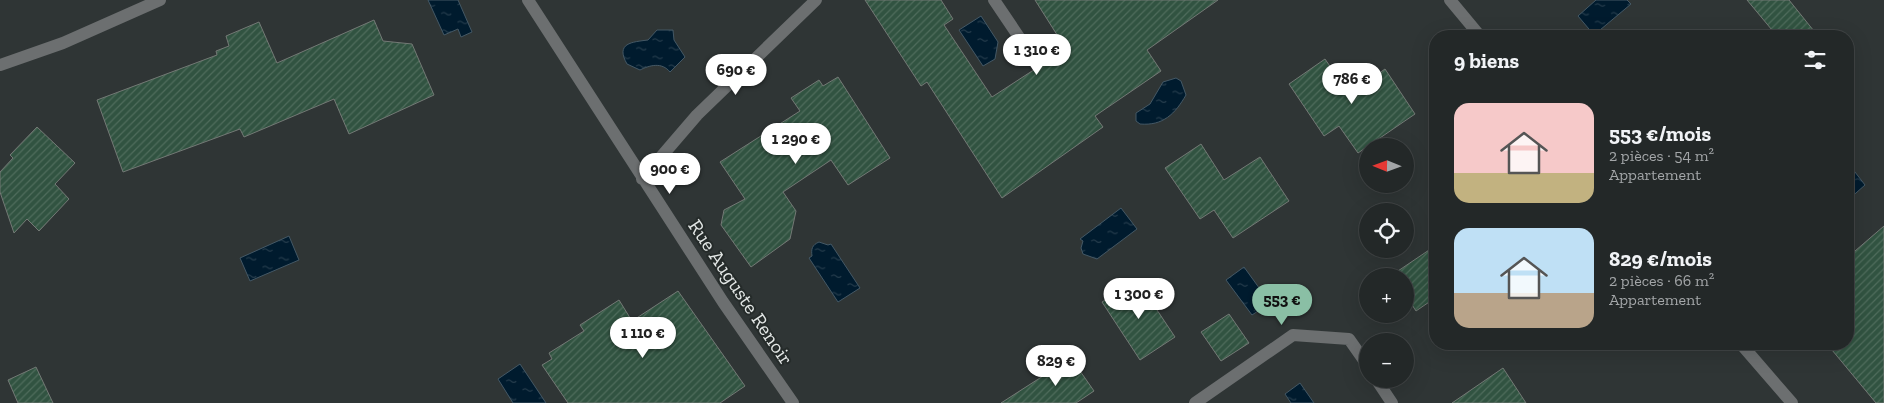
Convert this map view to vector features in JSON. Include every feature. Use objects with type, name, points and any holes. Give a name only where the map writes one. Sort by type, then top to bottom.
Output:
[{"type":"street","points":[[0,65],[63,43],[160,0]]},
{"type":"street","name":"Rue Auguste Renoir","points":[[528,0],[642,179],[793,403]]},
{"type":"street","points":[[642,179],[697,115],[816,0]]},
{"type":"street","points":[[994,0],[1023,43]]},
{"type":"street","points":[[1450,0],[1475,30]]},
{"type":"street","points":[[1195,403],[1293,335],[1349,339],[1359,353]]},
{"type":"street","points":[[1746,350],[1792,403]]},
{"type":"street","points":[[1382,388],[1392,403]]},
{"type":"water","points":[[428,0],[458,0],[472,32],[461,37],[458,29],[444,35]]},
{"type":"water","points":[[1596,0],[1627,0],[1631,4],[1600,30],[1590,30],[1578,16]]},
{"type":"water","points":[[981,16],[998,42],[995,59],[983,66],[959,30]]},
{"type":"water","points":[[657,30],[673,30],[674,40],[685,57],[670,72],[660,66],[652,66],[640,70],[627,64],[623,52],[624,48],[631,43],[648,40]]},
{"type":"water","points":[[1176,78],[1181,81],[1186,95],[1173,113],[1162,121],[1155,123],[1140,124],[1136,121],[1136,113],[1150,104],[1163,82]]},
{"type":"water","points":[[1854,171],[1865,185],[1854,195]]},
{"type":"water","points":[[1121,208],[1137,229],[1097,259],[1083,254],[1081,248],[1083,241],[1080,239]]},
{"type":"water","points":[[289,236],[299,260],[250,281],[240,258]]},
{"type":"water","points":[[819,242],[831,244],[860,288],[838,302],[809,258],[812,256],[813,246]]},
{"type":"water","points":[[1244,267],[1270,303],[1252,315],[1226,280]]},
{"type":"water","points":[[520,364],[546,403],[513,403],[498,379]]},
{"type":"water","points":[[1300,383],[1314,403],[1291,403],[1285,394]]},
{"type":"building","points":[[865,0],[941,0],[953,19],[944,25],[992,97],[1066,49],[1035,0],[1218,0],[1147,50],[1161,71],[1095,116],[1103,127],[1002,198],[927,82],[921,86]]},
{"type":"building","points":[[1747,0],[1789,0],[1813,30],[1772,30]]},
{"type":"building","points":[[374,20],[383,41],[412,44],[434,95],[349,134],[334,99],[244,137],[240,129],[123,172],[97,100],[217,55],[216,51],[229,46],[226,36],[259,22],[277,63]]},
{"type":"building","points":[[1325,59],[1349,94],[1385,69],[1415,114],[1380,138],[1359,138],[1358,153],[1339,126],[1324,136],[1289,84]]},
{"type":"building","points":[[838,77],[890,158],[848,185],[831,160],[783,192],[796,211],[790,239],[751,267],[721,225],[724,210],[745,199],[720,162],[800,111],[791,98],[819,80],[823,86]]},
{"type":"building","points":[[37,127],[75,163],[55,184],[69,199],[39,231],[27,219],[14,233],[0,192],[0,172],[13,158],[10,155]]},
{"type":"building","points":[[1201,144],[1224,180],[1260,157],[1289,201],[1233,238],[1214,210],[1200,219],[1165,168]]},
{"type":"building","points":[[1884,226],[1884,403],[1876,403],[1832,350],[1854,350],[1854,252]]},
{"type":"building","points":[[1429,250],[1429,302],[1416,311],[1414,308],[1414,268],[1402,268]]},
{"type":"building","points":[[1137,280],[1175,337],[1140,360],[1102,302]]},
{"type":"building","points":[[678,291],[745,386],[720,403],[568,403],[542,365],[552,359],[549,353],[584,331],[580,325],[619,300],[632,321]]},
{"type":"building","points":[[1229,314],[1249,343],[1221,361],[1201,332]]},
{"type":"building","points":[[1071,358],[1094,391],[1076,403],[1001,403]]},
{"type":"building","points":[[36,367],[53,403],[18,403],[8,380]]},
{"type":"building","points":[[1503,368],[1526,403],[1452,403]]}]
